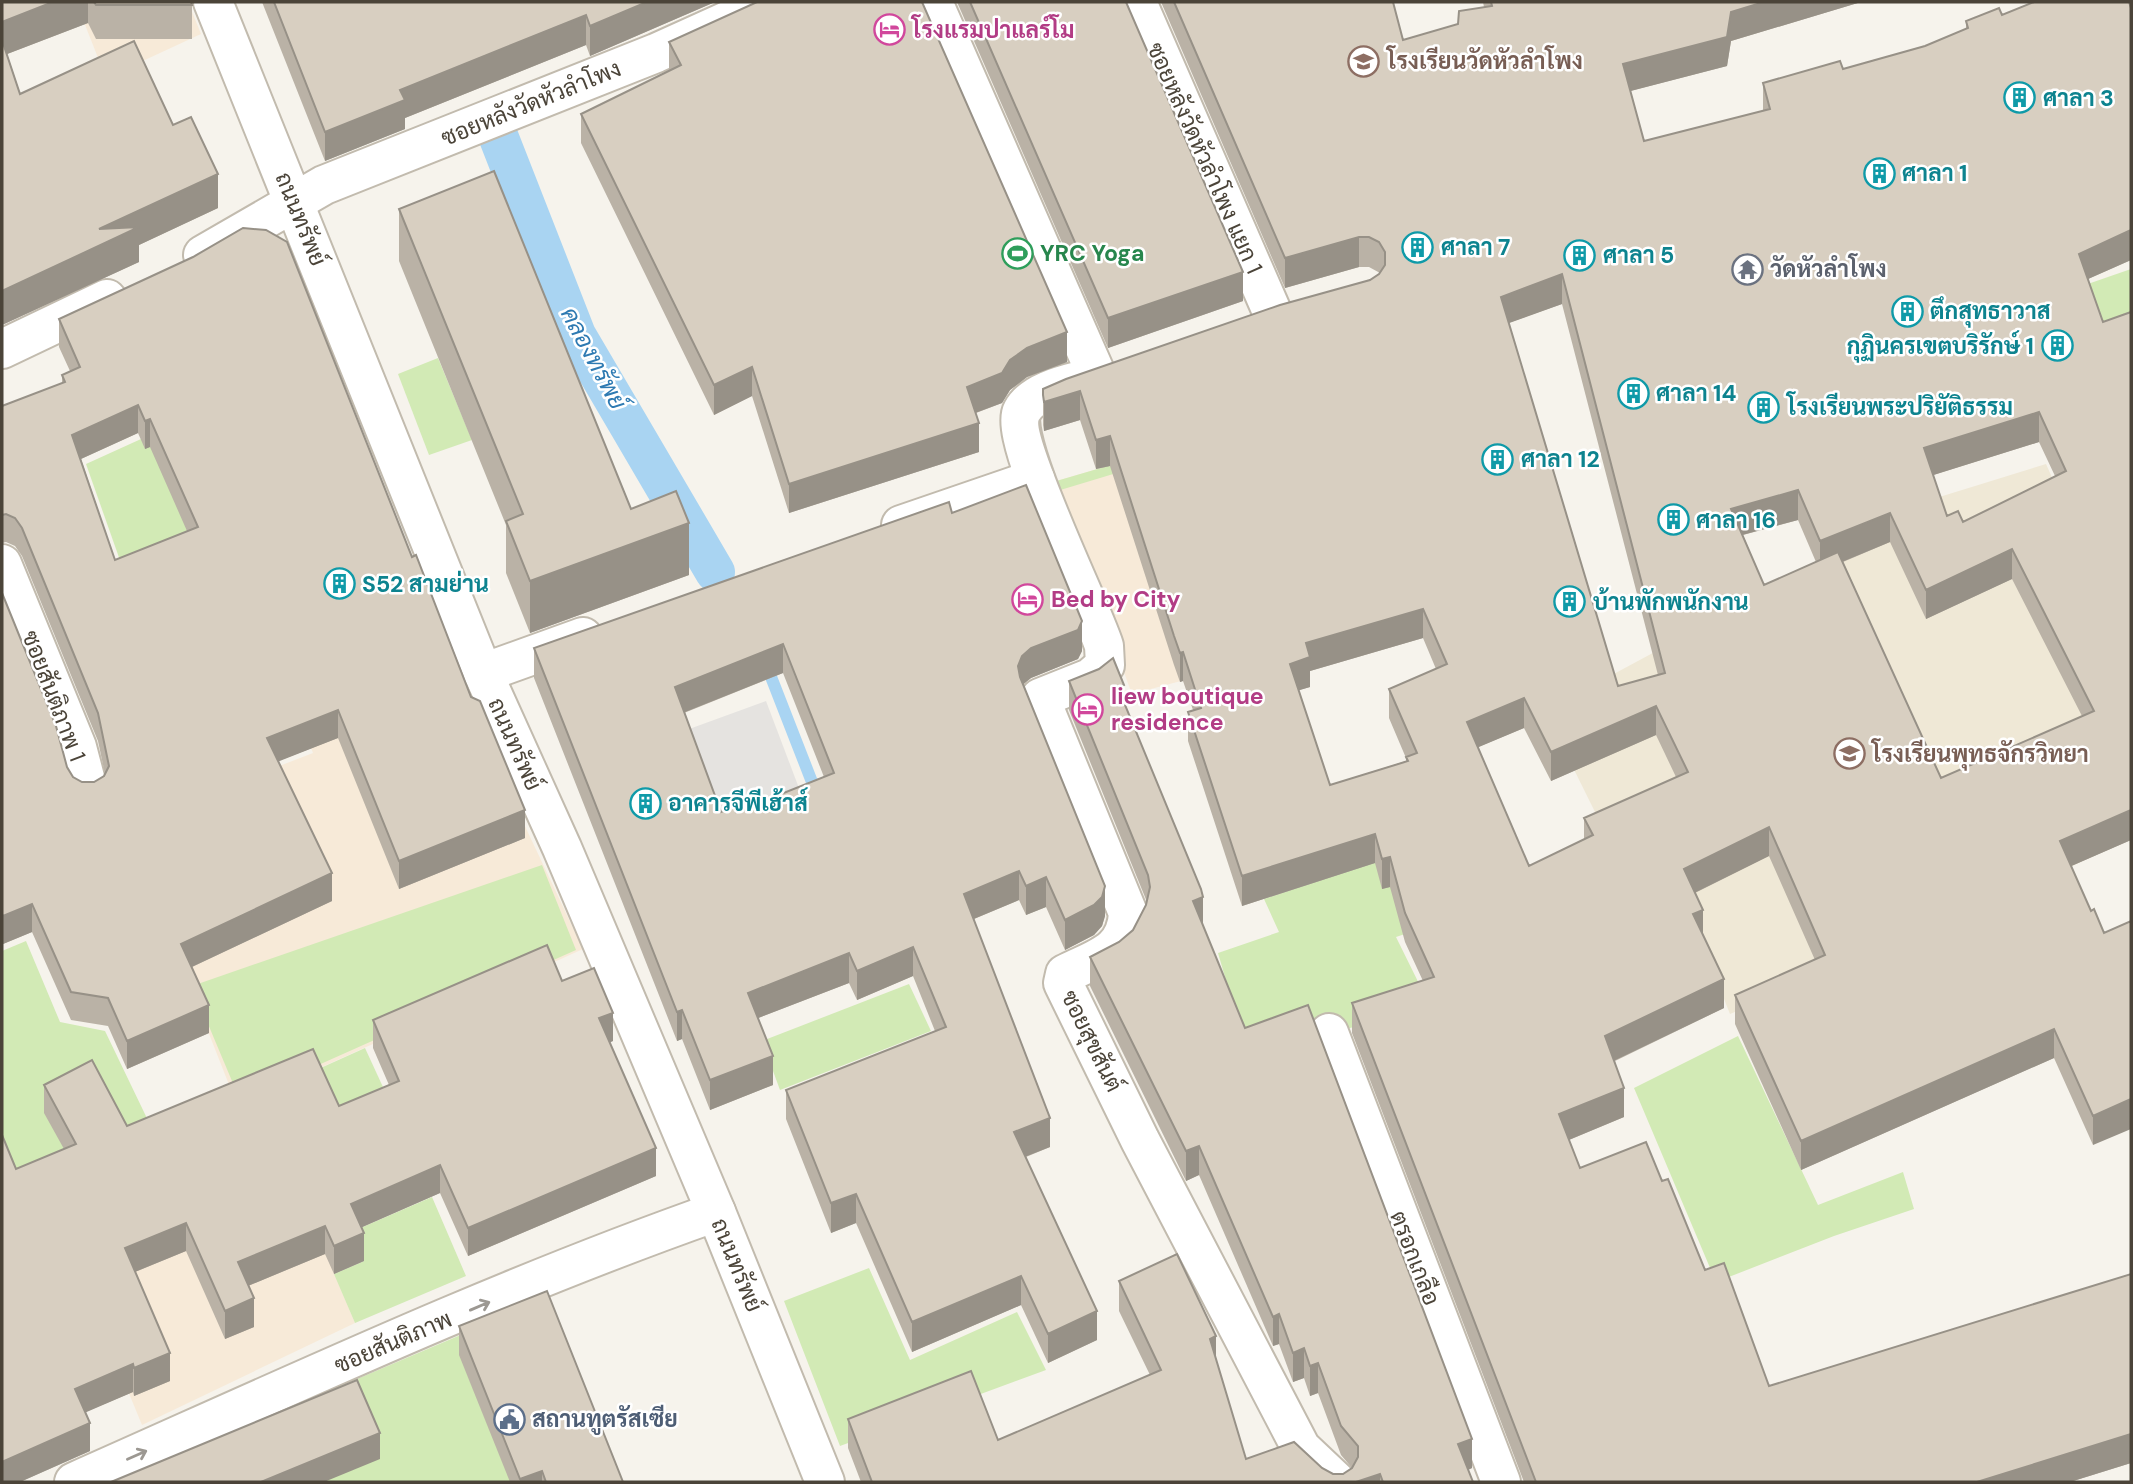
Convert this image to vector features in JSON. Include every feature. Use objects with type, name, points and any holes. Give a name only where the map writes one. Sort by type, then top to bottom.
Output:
[{"type":"street","name":"ถนนทรัพย์","points":[[213,2],[483,673],[562,848],[716,1212],[825,1482]]},
{"type":"street","name":"ซอยหลังวัดหัวลำโพง","points":[[294,204],[324,186],[656,53],[769,2]]},
{"type":"street","points":[[933,2],[1097,376]]},
{"type":"street","name":"ซอยหลังวัดหัวลำโพง แยก 1","points":[[1136,2],[1273,314]]},
{"type":"street","points":[[172,271],[294,204]]},
{"type":"street","points":[[2,349],[134,287]]},
{"type":"street","points":[[1236,327],[1312,303]]},
{"type":"street","name":"ซอยสุขสันต์","points":[[1135,363],[1058,388],[1034,399],[1023,409],[1019,420],[1035,479],[1104,646],[1105,665],[1090,678],[1040,698],[1128,914],[1127,932],[1120,944],[1065,974],[1063,983],[1140,1140],[1301,1448],[1337,1482]]},
{"type":"street","points":[[870,536],[1035,479]]},
{"type":"street","name":"ซอยสันติภาพ 1","points":[[2,565],[77,747],[88,789]]},
{"type":"street","points":[[483,673],[610,627]]},
{"type":"street","name":"ตรอกเกลือ","points":[[1329,1033],[1501,1482]]},
{"type":"street","name":"ซอยสันติภาพ","points":[[74,1482],[355,1357],[622,1247],[716,1212]]},
{"type":"shaded area","points":[[76,2],[188,2],[201,34],[106,78]]},
{"type":"shaded area","points":[[1162,450],[1324,643],[1132,694],[1053,482]]},
{"type":"shaded area","name":"โรงเรียนพุทธจักรวิทยา","points":[[2046,464],[2131,655],[2131,836],[2109,849],[1988,905],[1730,1014],[1644,797],[1597,816],[1545,711],[1855,544],[1878,516]]},
{"type":"shaded area","points":[[269,636],[463,695],[583,949],[260,1095],[355,1323],[142,1425],[42,1182],[237,1105],[180,960],[116,829],[313,753]]},
{"type":"shaded area","points":[[766,701],[805,804],[718,836],[681,732]]},
{"type":"green space","points":[[2131,269],[2131,341],[2112,348],[2082,286]]},
{"type":"green space","points":[[438,358],[472,440],[429,455],[398,374]]},
{"type":"green space","points":[[195,428],[241,528],[128,583],[86,464],[141,439]]},
{"type":"green space","points":[[1249,433],[1057,491],[1053,482],[1162,450]]},
{"type":"green space","points":[[1377,861],[1423,928],[1396,937],[1432,1010],[1336,1031],[1249,1059],[1218,953],[1279,932],[1264,899]]},
{"type":"green space","points":[[542,865],[576,950],[240,1100],[192,986]]},
{"type":"green space","points":[[26,941],[60,1022],[105,1031],[155,1135],[2,1199],[2,951]]},
{"type":"green space","points":[[909,984],[931,1031],[780,1090],[762,1041]]},
{"type":"green space","points":[[1738,1036],[1818,1205],[1903,1172],[1914,1209],[1834,1236],[1716,1282],[1634,1088]]},
{"type":"green space","points":[[365,1048],[394,1111],[342,1133],[314,1071]]},
{"type":"green space","points":[[432,1197],[466,1276],[355,1323],[334,1274],[364,1261],[351,1232]]},
{"type":"green space","points":[[869,1268],[910,1360],[1017,1312],[1046,1370],[840,1446],[784,1301]]},
{"type":"green space","points":[[538,1302],[613,1482],[115,1482]]},
{"type":"building","points":[[2,2],[53,2],[2,22]]},
{"type":"building","points":[[94,2],[191,2],[192,5],[96,5]]},
{"type":"building","points":[[274,2],[647,2],[590,26],[586,15],[400,90],[405,100],[325,132]]},
{"type":"building","points":[[757,2],[922,2],[1067,332],[1027,348],[1010,360],[1002,373],[967,387],[979,423],[789,484],[752,367],[714,385],[581,114],[681,65],[669,42]]},
{"type":"building","points":[[970,2],[1126,2],[1243,272],[1108,318]]},
{"type":"building","points":[[1174,2],[1393,2],[1403,40],[1458,24],[1459,11],[1492,6],[1491,2],[1764,2],[1731,12],[1727,37],[1623,64],[1644,141],[1770,109],[1763,83],[1840,61],[1843,69],[1925,46],[1968,28],[1966,21],[1999,8],[2002,15],[2034,2],[2129,2],[2131,230],[2079,254],[2103,322],[2131,312],[2131,810],[2060,841],[2091,911],[2094,909],[2104,933],[2131,921],[2131,1099],[2093,1116],[2054,1029],[1801,1141],[1735,995],[1825,955],[1769,827],[1684,869],[1703,910],[1693,914],[1724,979],[1605,1036],[1624,1088],[1559,1114],[1580,1168],[1646,1142],[1662,1181],[1668,1179],[1705,1270],[1724,1263],[1769,1386],[2131,1274],[2131,1434],[1977,1482],[1536,1482],[1352,1003],[1434,977],[1405,913],[1390,857],[1382,859],[1375,834],[1242,876],[1188,712],[1201,708],[1183,652],[1180,653],[1174,636],[1110,436],[1096,440],[1080,391],[1044,402],[1043,389],[1066,379],[1280,305],[1370,280],[1379,274],[1385,265],[1385,252],[1379,242],[1369,237],[1359,237],[1285,258]],"holes":[[[1562,274],[1665,673],[1618,686],[1501,297]],[[2039,412],[2066,471],[1963,522],[1958,511],[1947,516],[1924,448]],[[1798,490],[1820,541],[1890,513],[1926,590],[2012,549],[2094,711],[1941,778],[1838,552],[1764,585],[1731,509]],[[1423,609],[1447,664],[1389,689],[1417,753],[1406,757],[1408,761],[1330,785],[1290,664],[1310,657],[1306,643]],[[1524,698],[1551,752],[1656,706],[1688,772],[1584,818],[1593,835],[1529,866],[1467,722]]]},
{"type":"building","points":[[2,40],[20,94],[134,41],[173,125],[191,117],[218,174],[99,229],[139,227],[2,291]]},
{"type":"building","points":[[494,171],[631,509],[676,491],[689,523],[530,581],[506,521],[523,514],[399,209]]},
{"type":"building","points":[[243,228],[266,230],[287,242],[412,557],[416,555],[471,697],[480,701],[525,810],[399,861],[338,710],[267,738],[332,873],[181,944],[209,1005],[127,1041],[108,998],[71,992],[32,904],[3,916],[2,914],[2,593],[56,726],[67,767],[73,777],[82,782],[94,782],[104,776],[109,766],[98,713],[22,528],[15,518],[2,515],[2,406],[65,382],[62,375],[80,367],[59,319],[193,257]],"holes":[[[138,405],[145,421],[150,419],[198,527],[115,560],[72,435]]]},
{"type":"building","points":[[1026,485],[1082,621],[1078,630],[1031,648],[1022,656],[1018,666],[1020,677],[1105,886],[1102,897],[1094,905],[1065,920],[1046,877],[1026,886],[1019,871],[964,894],[1050,1118],[1014,1132],[1097,1311],[1048,1334],[1021,1276],[912,1322],[856,1194],[831,1203],[786,1090],[946,1027],[913,947],[857,971],[849,953],[748,993],[773,1056],[710,1080],[682,1010],[677,1012],[534,648],[949,502],[952,513]],"holes":[[[783,644],[834,773],[736,812],[734,807],[721,812],[675,687]]]},
{"type":"building","points":[[1113,658],[1124,685],[1118,688],[1201,889],[1203,897],[1193,901],[1245,1028],[1308,1005],[1472,1439],[1458,1444],[1473,1482],[1383,1482],[1380,1474],[1356,1482],[872,1482],[848,1419],[971,1371],[998,1440],[1161,1370],[1119,1281],[1177,1254],[1216,1336],[1210,1339],[1246,1459],[1294,1442],[1322,1468],[1333,1474],[1343,1474],[1352,1468],[1358,1457],[1358,1446],[1341,1426],[1318,1363],[1310,1366],[1304,1348],[1293,1353],[1279,1314],[1273,1317],[1199,1146],[1186,1151],[1090,957],[1119,942],[1133,930],[1146,905],[1150,887],[1148,875],[1069,681],[1099,669]]},
{"type":"building","points":[[547,945],[562,981],[594,968],[613,1013],[599,1018],[656,1148],[468,1228],[440,1165],[351,1204],[364,1233],[334,1246],[325,1226],[238,1262],[254,1298],[225,1311],[186,1223],[125,1248],[170,1353],[134,1368],[133,1364],[75,1389],[90,1423],[2,1462],[2,1135],[16,1169],[76,1144],[44,1085],[92,1060],[127,1126],[313,1049],[339,1106],[399,1081],[373,1020]]},
{"type":"building","points":[[547,1291],[623,1482],[546,1482],[542,1471],[520,1479],[459,1326]]},
{"type":"building","points":[[357,1380],[380,1433],[261,1482],[111,1482]]},
{"type":"waterway","name":"คลองทรัพย์","points":[[497,133],[576,335],[715,572]]},
{"type":"waterway","name":"คลองทรัพย์","points":[[766,664],[812,782],[825,791]]},
{"type":"place","name":"โรงแรมปาแลร์โม","points":[[889,30]]},
{"type":"place","name":"โรงเรียนวัดหัวลำโพง","points":[[1364,61]]},
{"type":"place","name":"ศาลา 3","points":[[2020,98]]},
{"type":"place","name":"ศาลา 1","points":[[1879,173]]},
{"type":"place","name":"ศาลา 7","points":[[1418,247]]},
{"type":"place","name":"YRC Yoga","points":[[1017,253]]},
{"type":"place","name":"ศาลา 5","points":[[1580,255]]},
{"type":"place","name":"วัดหัวลำโพง","points":[[1747,269]]},
{"type":"place","name":"ตึกสุทธาวาส","points":[[1907,311]]},
{"type":"place","name":"กุฏินครเขตบริรักษ์ 1","points":[[2057,346]]},
{"type":"place","name":"ศาลา 14","points":[[1633,393]]},
{"type":"place","name":"โรงเรียนพระปริยัติธรรม","points":[[1764,407]]},
{"type":"place","name":"ศาลา 12","points":[[1498,459]]},
{"type":"place","name":"ศาลา 16","points":[[1673,520]]},
{"type":"place","name":"S52 สามย่าน","points":[[339,584]]},
{"type":"place","name":"Bed by City","points":[[1028,599]]},
{"type":"place","name":"บ้านพักพนักงาน","points":[[1570,602]]},
{"type":"place","name":"liew boutique residence","points":[[1088,709]]},
{"type":"place","name":"โรงเรียนพุทธจักรวิทยา","points":[[1849,754]]},
{"type":"place","name":"อาคารจีพีเฮ้าส์","points":[[645,803]]},
{"type":"place","name":"สถานทูตรัสเซีย","points":[[509,1419]]}]
